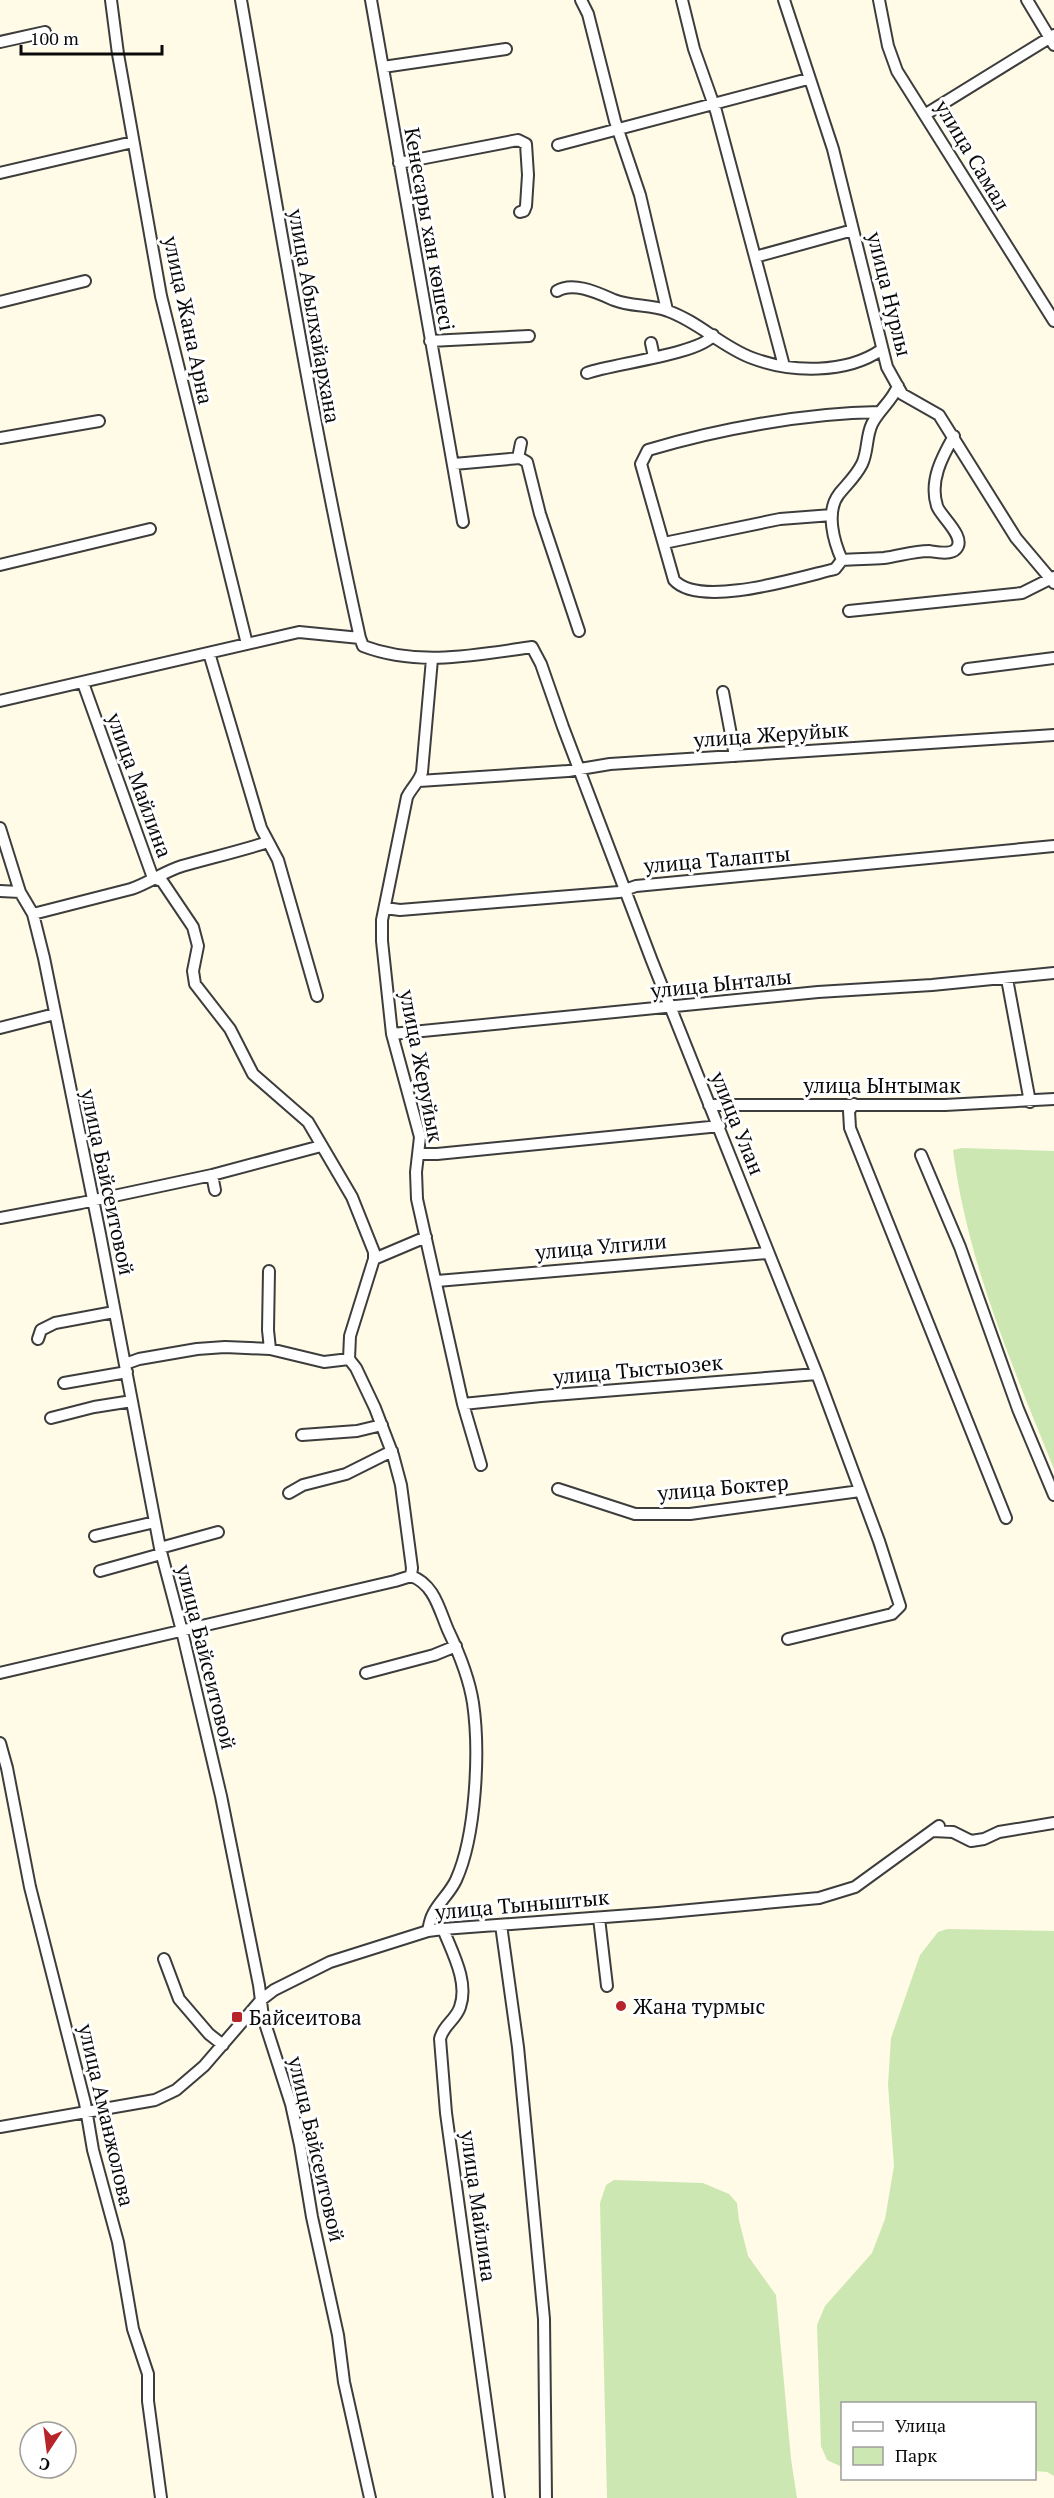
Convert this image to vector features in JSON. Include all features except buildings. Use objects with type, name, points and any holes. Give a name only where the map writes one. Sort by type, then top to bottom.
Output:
[{"type":"street","name":"улица Жана Арна","points":[[111,0],[133,142],[161,296],[247,644]]},
{"type":"street","name":"улица Абылхайархана","points":[[241,0],[274,202],[322,462],[360,638]]},
{"type":"street","name":"Кенесары хан көшесі","points":[[371,0],[463,522]]},
{"type":"street","points":[[581,0],[588,14],[640,195],[667,310]]},
{"type":"street","points":[[682,0],[694,49],[711,104],[716,111],[784,366]]},
{"type":"street","name":"улица Нурлы","points":[[784,0],[808,79],[833,149],[887,367],[909,399],[939,415],[1016,538],[1053,580]]},
{"type":"street","name":"улица Самал","points":[[879,0],[892,59],[1054,321]]},
{"type":"street","points":[[926,114],[1052,39],[1027,0]]},
{"type":"street","points":[[0,42],[45,32]]},
{"type":"street","points":[[383,67],[506,49]]},
{"type":"street","points":[[558,145],[808,79]]},
{"type":"street","points":[[399,163],[518,140],[526,144],[528,164],[526,206],[524,212],[520,212]]},
{"type":"street","points":[[0,173],[133,142]]},
{"type":"street","points":[[755,257],[853,230]]},
{"type":"street","points":[[0,302],[85,281]]},
{"type":"street","points":[[557,291],[563,287],[573,288],[603,294],[616,301],[667,310],[697,324],[752,358],[784,366],[832,368],[859,362],[881,350]]},
{"type":"street","points":[[587,373],[701,344],[711,340],[713,335]]},
{"type":"street","points":[[430,342],[529,336]]},
{"type":"street","points":[[651,343],[654,357]]},
{"type":"street","points":[[842,560],[834,542],[832,515],[838,495],[852,482],[864,460],[870,426],[879,412],[893,398],[898,386]]},
{"type":"street","points":[[879,412],[840,412],[790,420],[680,440],[648,450],[641,464],[674,580],[678,584],[716,593],[756,588],[835,569],[842,560],[884,558],[923,551],[953,551],[959,542],[951,524],[937,508],[935,492],[936,475],[942,457],[954,436]]},
{"type":"street","points":[[0,438],[99,421]]},
{"type":"street","points":[[518,458],[521,442]]},
{"type":"street","points":[[454,464],[518,458],[527,462],[546,535],[579,632]]},
{"type":"street","points":[[664,543],[780,519],[832,515]]},
{"type":"street","points":[[0,565],[150,529]]},
{"type":"street","points":[[849,611],[1022,593],[1053,580]]},
{"type":"street","points":[[0,701],[298,632],[360,638],[363,646],[375,651],[432,659]]},
{"type":"street","name":"улица Улан","points":[[432,659],[532,646],[541,664],[578,768],[709,1105],[720,1126],[817,1374],[860,1491],[900,1606],[892,1614],[788,1639]]},
{"type":"street","points":[[209,653],[261,828],[278,860],[317,996]]},
{"type":"street","points":[[968,669],[1054,658]]},
{"type":"street","name":"улица Жеруйык","points":[[419,781],[432,659]]},
{"type":"street","name":"улица Майлина","points":[[82,683],[153,878],[162,881],[193,927],[198,946],[193,971],[195,984],[230,1029],[253,1074],[308,1122],[352,1197],[366,1231],[374,1259]]},
{"type":"street","points":[[723,692],[735,756]]},
{"type":"street","name":"улица Жеруйык","points":[[481,1466],[463,1404],[417,1199],[416,1172],[420,1137],[392,1034],[382,953],[382,920],[406,797],[412,787],[419,781],[533,774],[610,764],[1054,735]]},
{"type":"street","name":"улица Байсеитовой","points":[[0,828],[20,892],[33,914],[93,1199],[161,1551],[221,1796],[265,2025],[291,2104],[312,2217],[331,2297],[344,2382],[370,2498]]},
{"type":"street","points":[[33,914],[131,890],[146,885],[153,878],[182,866],[268,842]]},
{"type":"street","name":"улица Талапты","points":[[385,908],[400,910],[619,892],[626,888],[1054,846]]},
{"type":"street","points":[[0,891],[20,892]]},
{"type":"street","name":"улица Ынталы","points":[[392,1034],[818,992],[1007,979],[1054,973]]},
{"type":"street","points":[[1007,979],[1029,1102]]},
{"type":"street","points":[[0,1028],[55,1014]]},
{"type":"street","name":"улица Ынтымак","points":[[709,1105],[945,1105],[1054,1099]]},
{"type":"street","points":[[854,1104],[849,1111],[850,1128],[1006,1518]]},
{"type":"street","points":[[419,1154],[720,1126]]},
{"type":"street","points":[[0,1218],[212,1175],[321,1146]]},
{"type":"street","points":[[921,1155],[960,1247],[1018,1409],[1054,1495]]},
{"type":"street","points":[[212,1175],[215,1190]]},
{"type":"street","points":[[411,1576],[412,1568],[401,1485],[382,1425],[356,1368],[349,1359],[350,1335],[374,1259],[426,1237]]},
{"type":"street","name":"улица Улгили","points":[[437,1281],[768,1253]]},
{"type":"street","points":[[269,1271],[268,1337],[270,1349]]},
{"type":"street","points":[[38,1338],[40,1330],[55,1323],[114,1312]]},
{"type":"street","points":[[64,1383],[126,1367],[140,1359],[197,1349],[225,1347],[270,1349],[324,1362],[349,1359]]},
{"type":"street","name":"улица Тыстыозек","points":[[463,1404],[817,1374]]},
{"type":"street","points":[[51,1418],[94,1407],[132,1401]]},
{"type":"street","points":[[302,1435],[357,1431],[382,1425]]},
{"type":"street","points":[[289,1493],[303,1485],[346,1474],[392,1451]]},
{"type":"street","name":"улица Боктер","points":[[558,1489],[623,1512],[635,1514],[690,1514],[860,1491]]},
{"type":"street","points":[[95,1536],[155,1522]]},
{"type":"street","points":[[100,1571],[218,1532]]},
{"type":"street","points":[[0,1673],[182,1632],[411,1576],[421,1580],[429,1588],[463,1662],[473,1703],[475,1731],[472,1811],[465,1849],[456,1879],[446,1897],[432,1914],[428,1931]]},
{"type":"street","points":[[366,1673],[441,1653],[456,1646]]},
{"type":"street","name":"улица Аманжолова","points":[[0,1743],[30,1887],[118,2242],[133,2329],[148,2374],[148,2401],[161,2498]]},
{"type":"street","name":"улица Тыныштык","points":[[0,2127],[155,2100],[176,2090],[204,2066],[261,2000],[273,1990],[330,1962],[428,1931],[819,1898],[855,1887],[936,1828],[953,1832],[971,1841],[984,1839],[999,1832],[1054,1823]]},
{"type":"street","points":[[599,1918],[607,1986]]},
{"type":"street","points":[[501,1925],[518,2047],[544,2319],[546,2498]]},
{"type":"street","name":"улица Майлина","points":[[443,1929],[461,1978],[462,1996],[460,2008],[442,2031],[440,2039],[446,2113],[499,2498]]},
{"type":"street","points":[[164,1959],[179,1999],[209,2034],[223,2044]]},
{"type":"green space","points":[[961,1148],[1054,1151],[1054,1469],[1007,1352],[980,1272],[969,1232],[953,1150]]},
{"type":"green space","points":[[947,1929],[1054,1931],[1054,2476],[1047,2472],[1036,2471],[1036,2402],[841,2402],[841,2467],[827,2460],[821,2446],[817,2325],[825,2306],[872,2253],[885,2219],[894,2166],[888,2085],[891,2038],[920,1955],[938,1932]]},
{"type":"green space","points":[[614,2180],[703,2183],[729,2194],[737,2203],[748,2256],[776,2295],[791,2459],[797,2498],[607,2498],[600,2203],[606,2185]]},
{"type":"place","name":"Жана турмыс","points":[[621,2006]]},
{"type":"place","name":"Байсеитова","points":[[237,2017]]}]
